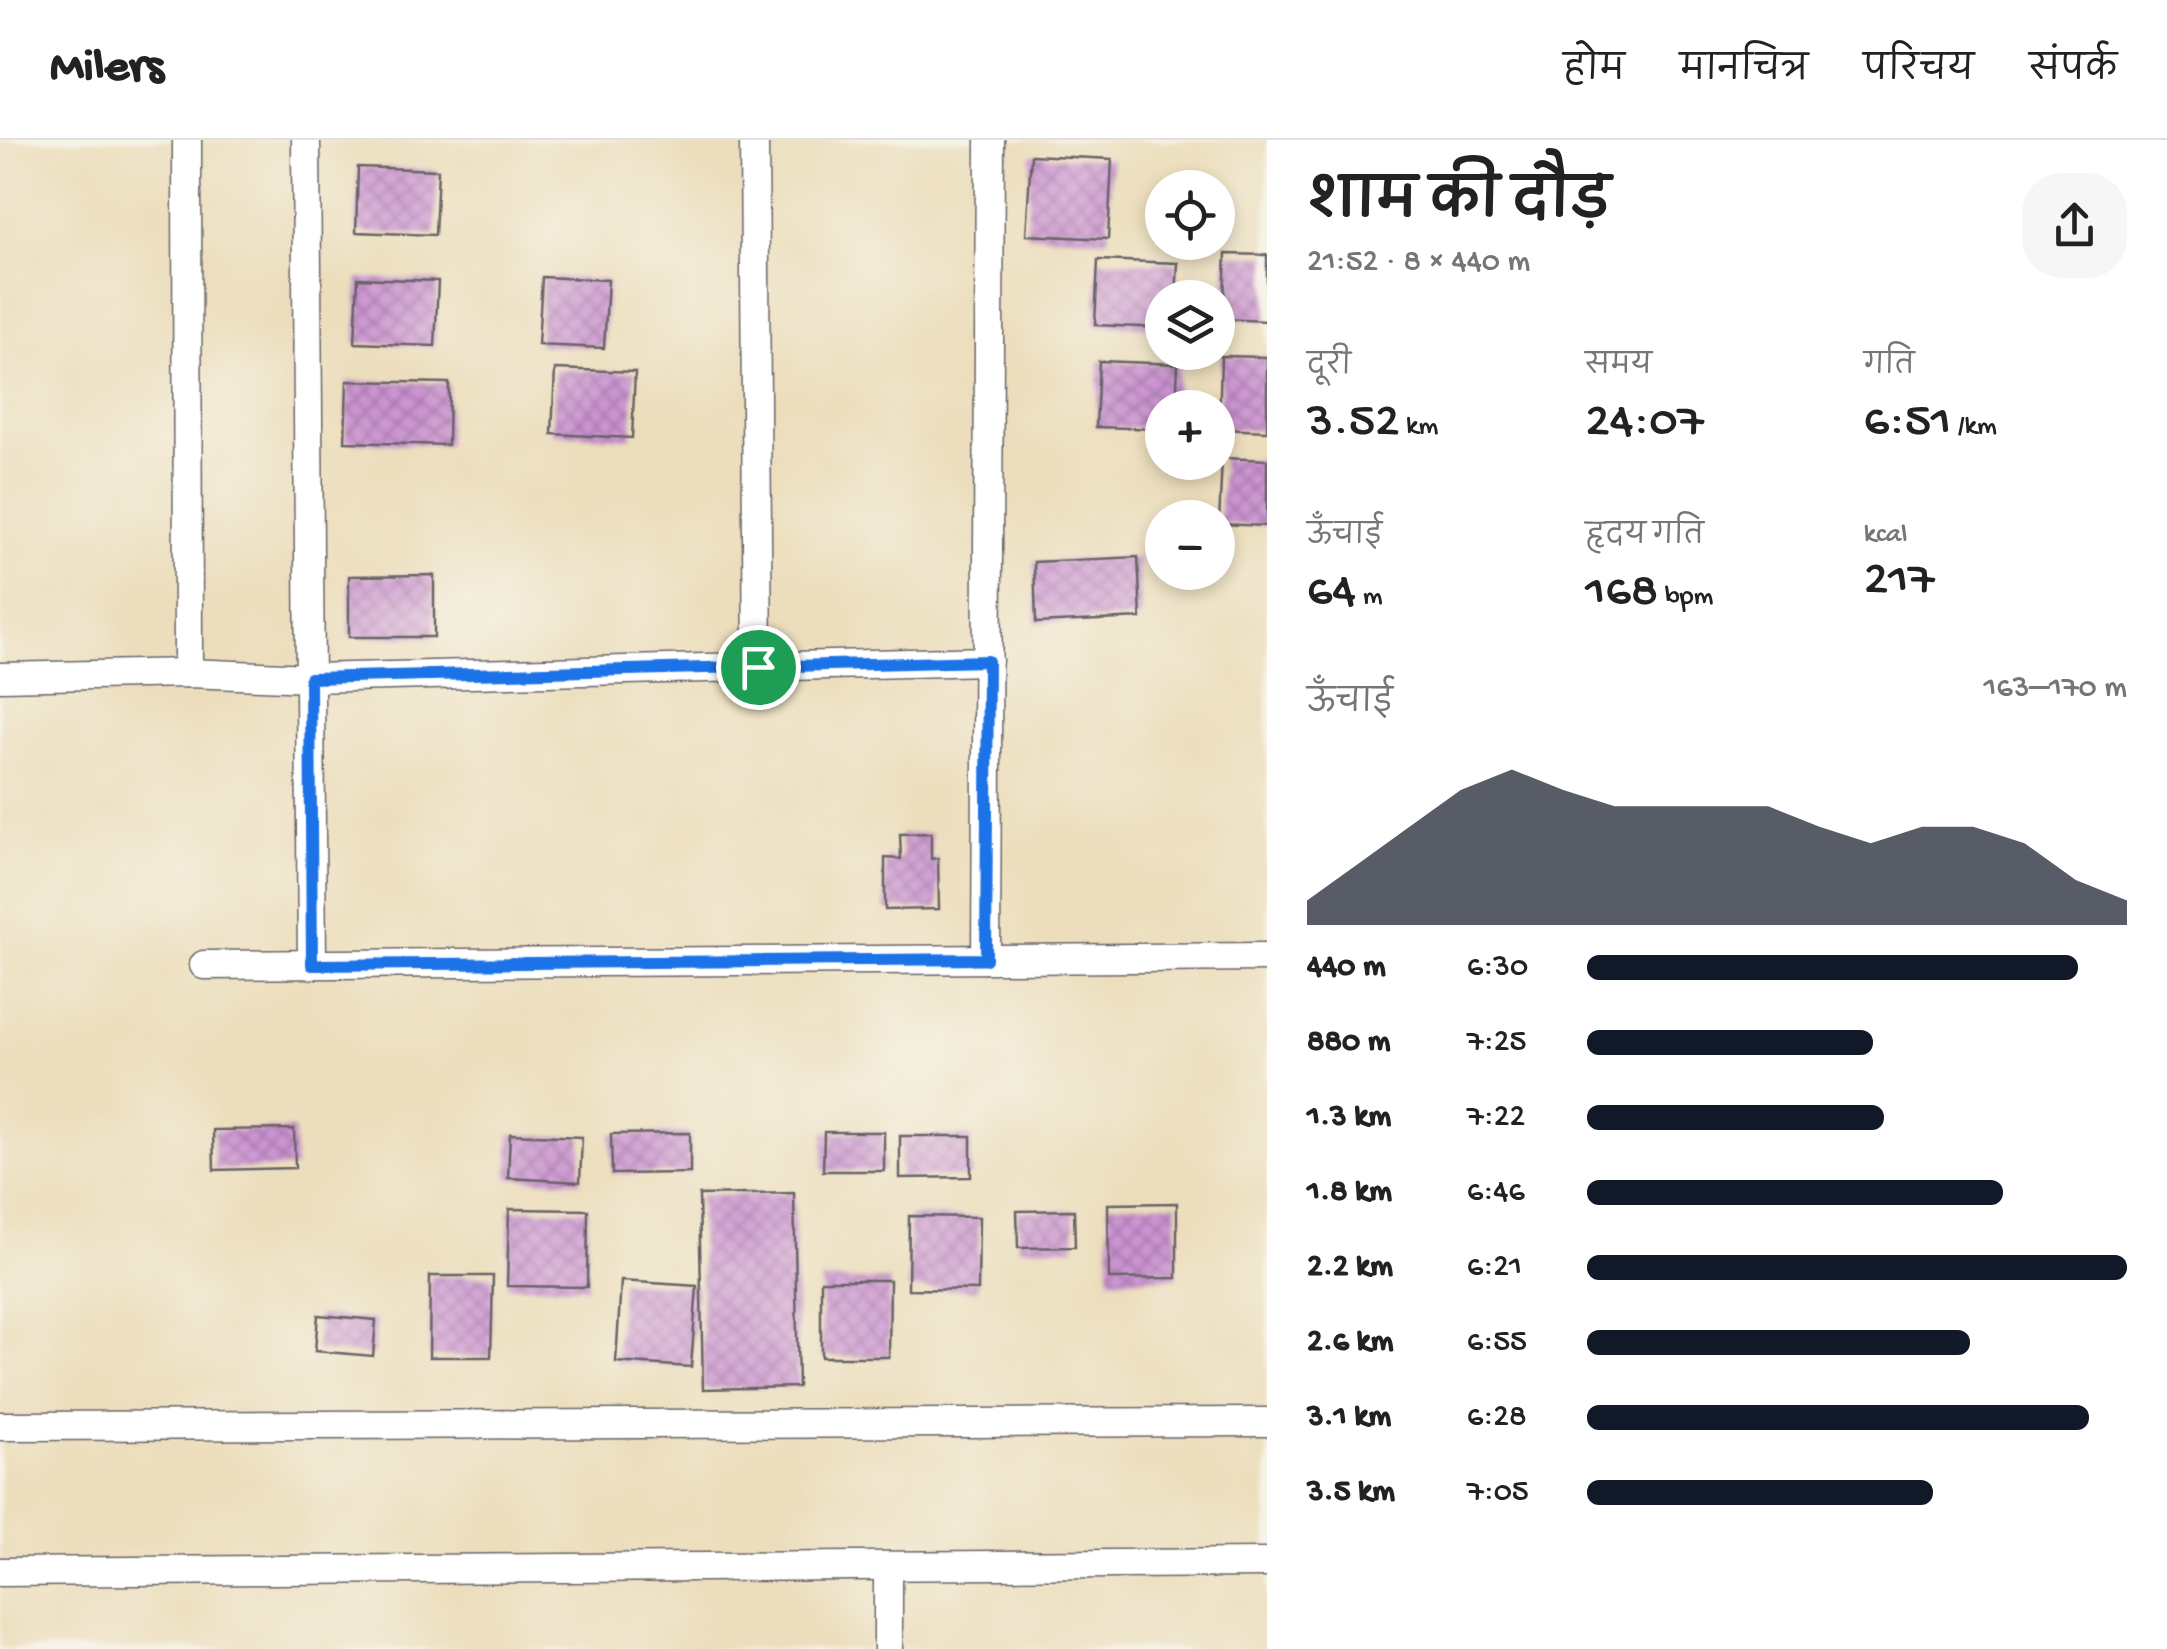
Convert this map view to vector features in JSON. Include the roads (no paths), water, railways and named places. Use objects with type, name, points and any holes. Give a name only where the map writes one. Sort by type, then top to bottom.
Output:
[{"type":"street","points":[[187,140],[188,673]]},
{"type":"street","points":[[306,140],[312,965]]},
{"type":"street","points":[[754,140],[758,667]]},
{"type":"street","points":[[986,959],[990,140]]},
{"type":"street","points":[[0,678],[188,673],[310,678],[988,661]]},
{"type":"street","points":[[204,966],[1267,957]]},
{"type":"street","points":[[0,1426],[1267,1422]]},
{"type":"street","points":[[0,1572],[1267,1563]]},
{"type":"street","points":[[888,1566],[888,1649]]}]
